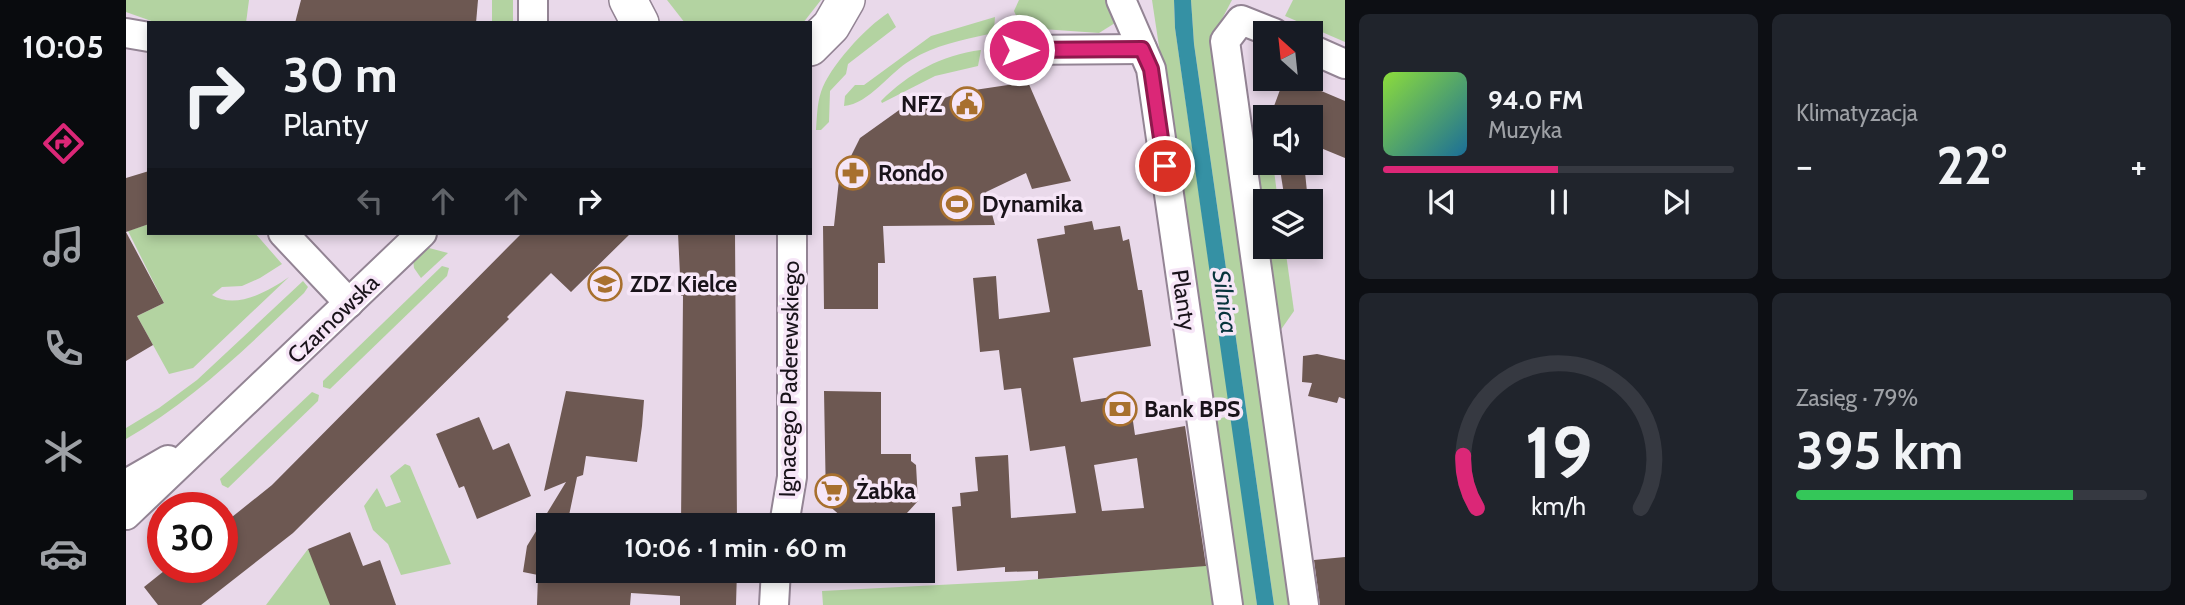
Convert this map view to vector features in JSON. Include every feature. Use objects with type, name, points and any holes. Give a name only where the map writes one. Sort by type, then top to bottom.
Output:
[{"type":"main road","points":[[628,0],[639,21]]},
{"type":"street","points":[[533,0],[533,21]]},
{"type":"street","name":"Planty","points":[[1121,0],[1153,78],[1228,605]]},
{"type":"street","points":[[1253,25],[1241,20],[1225,41],[1304,605]]},
{"type":"street","points":[[126,33],[147,37]]},
{"type":"street","points":[[1019,50],[1142,49]]},
{"type":"street","points":[[1323,54],[1345,64]]},
{"type":"street","points":[[285,235],[349,303]]},
{"type":"street","name":"Czarnowska","points":[[126,515],[420,235]]},
{"type":"street","name":"Ignacego Paderewskiego","points":[[786,513],[792,477],[792,235]]},
{"type":"street","name":"Czarnowska","points":[[126,484],[180,451],[244,405]]},
{"type":"street","points":[[774,605],[775,583]]},
{"type":"green space","points":[[126,0],[249,0],[246,21],[151,21],[126,12]]},
{"type":"green space","points":[[492,0],[513,0],[513,21],[492,21]]},
{"type":"green space","points":[[667,0],[821,0],[805,21],[683,21]]},
{"type":"green space","points":[[1019,0],[1109,0],[1117,15],[1115,23],[1099,33],[1028,28],[1019,22],[1014,11]]},
{"type":"green space","points":[[1152,0],[1174,0],[1175,28],[1230,409],[1214,411]]},
{"type":"green space","points":[[1191,0],[1232,0],[1212,38],[1291,605],[1274,605],[1194,44]]},
{"type":"green space","points":[[1293,0],[1345,0],[1345,42],[1323,32],[1323,21],[1297,21],[1285,16]]},
{"type":"green space","points":[[888,13],[896,27],[848,64],[846,74],[830,91],[829,122],[821,130],[816,130],[817,111],[825,82],[859,38]]},
{"type":"green space","points":[[995,17],[994,30],[989,34],[930,50],[903,65],[862,100],[844,106],[845,96],[855,85],[864,85],[931,36]]},
{"type":"green space","points":[[981,50],[978,66],[935,76],[882,103],[881,101],[903,82],[926,67],[952,56]]},
{"type":"green space","points":[[1258,175],[1275,175],[1276,189],[1260,189]]},
{"type":"green space","points":[[147,225],[147,235],[257,235],[282,264],[242,286],[222,287],[212,295],[221,299],[242,300],[252,297],[289,277],[193,368],[169,374],[137,316],[164,303],[128,231]]},
{"type":"green space","points":[[429,248],[448,253],[421,278],[414,268],[413,259]]},
{"type":"green space","points":[[1269,259],[1287,259],[1294,311],[1280,331]]},
{"type":"green space","points":[[442,266],[449,268],[447,276],[330,389],[323,387],[323,381]]},
{"type":"green space","points":[[303,281],[308,287],[304,293],[241,353],[197,390],[126,439],[126,428],[197,380]]},
{"type":"green space","points":[[312,392],[319,395],[318,401],[228,488],[222,485],[220,479]]},
{"type":"green space","points":[[1232,416],[1257,605],[1241,605],[1215,419]]},
{"type":"green space","points":[[405,464],[410,466],[451,564],[401,575],[388,544],[373,530],[364,506],[377,488],[386,507],[401,502],[390,476]]},
{"type":"green space","points":[[308,549],[333,605],[266,605]]},
{"type":"green space","points":[[1213,565],[1217,605],[823,605],[822,591],[1016,581]]},
{"type":"water","name":"Silnica","points":[[1174,0],[1191,0],[1194,44],[1274,605],[1257,605],[1175,28]]},
{"type":"building","points":[[301,0],[478,0],[476,21],[296,21]]},
{"type":"building","points":[[1028,82],[1071,181],[1032,189],[1026,173],[986,192],[995,225],[883,226],[885,263],[878,263],[878,309],[824,309],[823,226],[834,226],[839,180],[860,138],[909,103],[935,93],[939,100],[961,92]]},
{"type":"building","points":[[1280,91],[1321,91],[1345,101],[1345,158],[1323,149],[1323,105],[1274,105]]},
{"type":"building","points":[[147,172],[147,225],[126,232],[126,178]]},
{"type":"building","points":[[1281,175],[1305,175],[1307,189],[1283,189]]},
{"type":"building","points":[[1092,221],[1094,230],[1120,226],[1123,241],[1129,239],[1138,290],[1142,290],[1151,346],[1073,358],[1081,402],[1129,394],[1135,435],[1185,426],[1206,566],[1038,579],[1038,571],[1005,572],[1005,567],[957,571],[952,507],[961,506],[960,493],[978,491],[975,457],[1008,455],[1011,518],[1076,513],[1065,446],[1030,451],[1021,388],[1004,390],[999,350],[980,352],[973,278],[996,276],[999,319],[1050,312],[1037,239],[1065,234],[1064,226]],"holes":[[[1137,458],[1144,508],[1102,511],[1094,465]]]},
{"type":"building","points":[[126,232],[164,303],[137,316],[153,345],[126,361]]},
{"type":"building","points":[[520,235],[629,235],[571,292],[551,273],[507,317],[509,319],[293,533],[238,576],[238,512],[272,485]]},
{"type":"building","points":[[678,235],[735,235],[737,513],[681,513],[683,296]]},
{"type":"building","points":[[1317,354],[1345,360],[1345,399],[1339,397],[1337,403],[1308,396],[1312,383],[1302,382],[1303,356]]},
{"type":"building","points":[[566,391],[644,400],[637,462],[586,456],[583,475],[577,477],[570,513],[547,513],[566,482],[544,491]]},
{"type":"building","points":[[824,391],[881,392],[881,454],[911,454],[911,461],[916,465],[918,501],[907,513],[837,513],[826,503]]},
{"type":"building","points":[[479,417],[493,450],[509,443],[531,496],[477,519],[464,486],[459,488],[436,434]]},
{"type":"building","points":[[536,531],[536,575],[523,572],[527,546]]},
{"type":"building","points":[[350,532],[363,566],[380,560],[396,605],[330,605],[308,549]]},
{"type":"building","points":[[1345,557],[1345,605],[1320,605],[1314,560]]},
{"type":"building","points":[[149,583],[229,583],[201,605],[158,605],[144,587]]},
{"type":"building","points":[[538,583],[737,583],[736,605],[680,605],[680,596],[631,593],[630,605],[537,605]]},
{"type":"place","name":"NFZ","points":[[967,104]]},
{"type":"place","name":"Rondo","points":[[853,173]]},
{"type":"place","name":"Dynamika","points":[[957,204]]},
{"type":"place","name":"ZDZ Kielce","points":[[605,284]]},
{"type":"place","name":"Bank BPS","points":[[1120,409]]},
{"type":"place","name":"Żabka","points":[[832,491]]},
{"type":"route","points":[[1019,50],[1142,49],[1151,69],[1165,166]]}]
